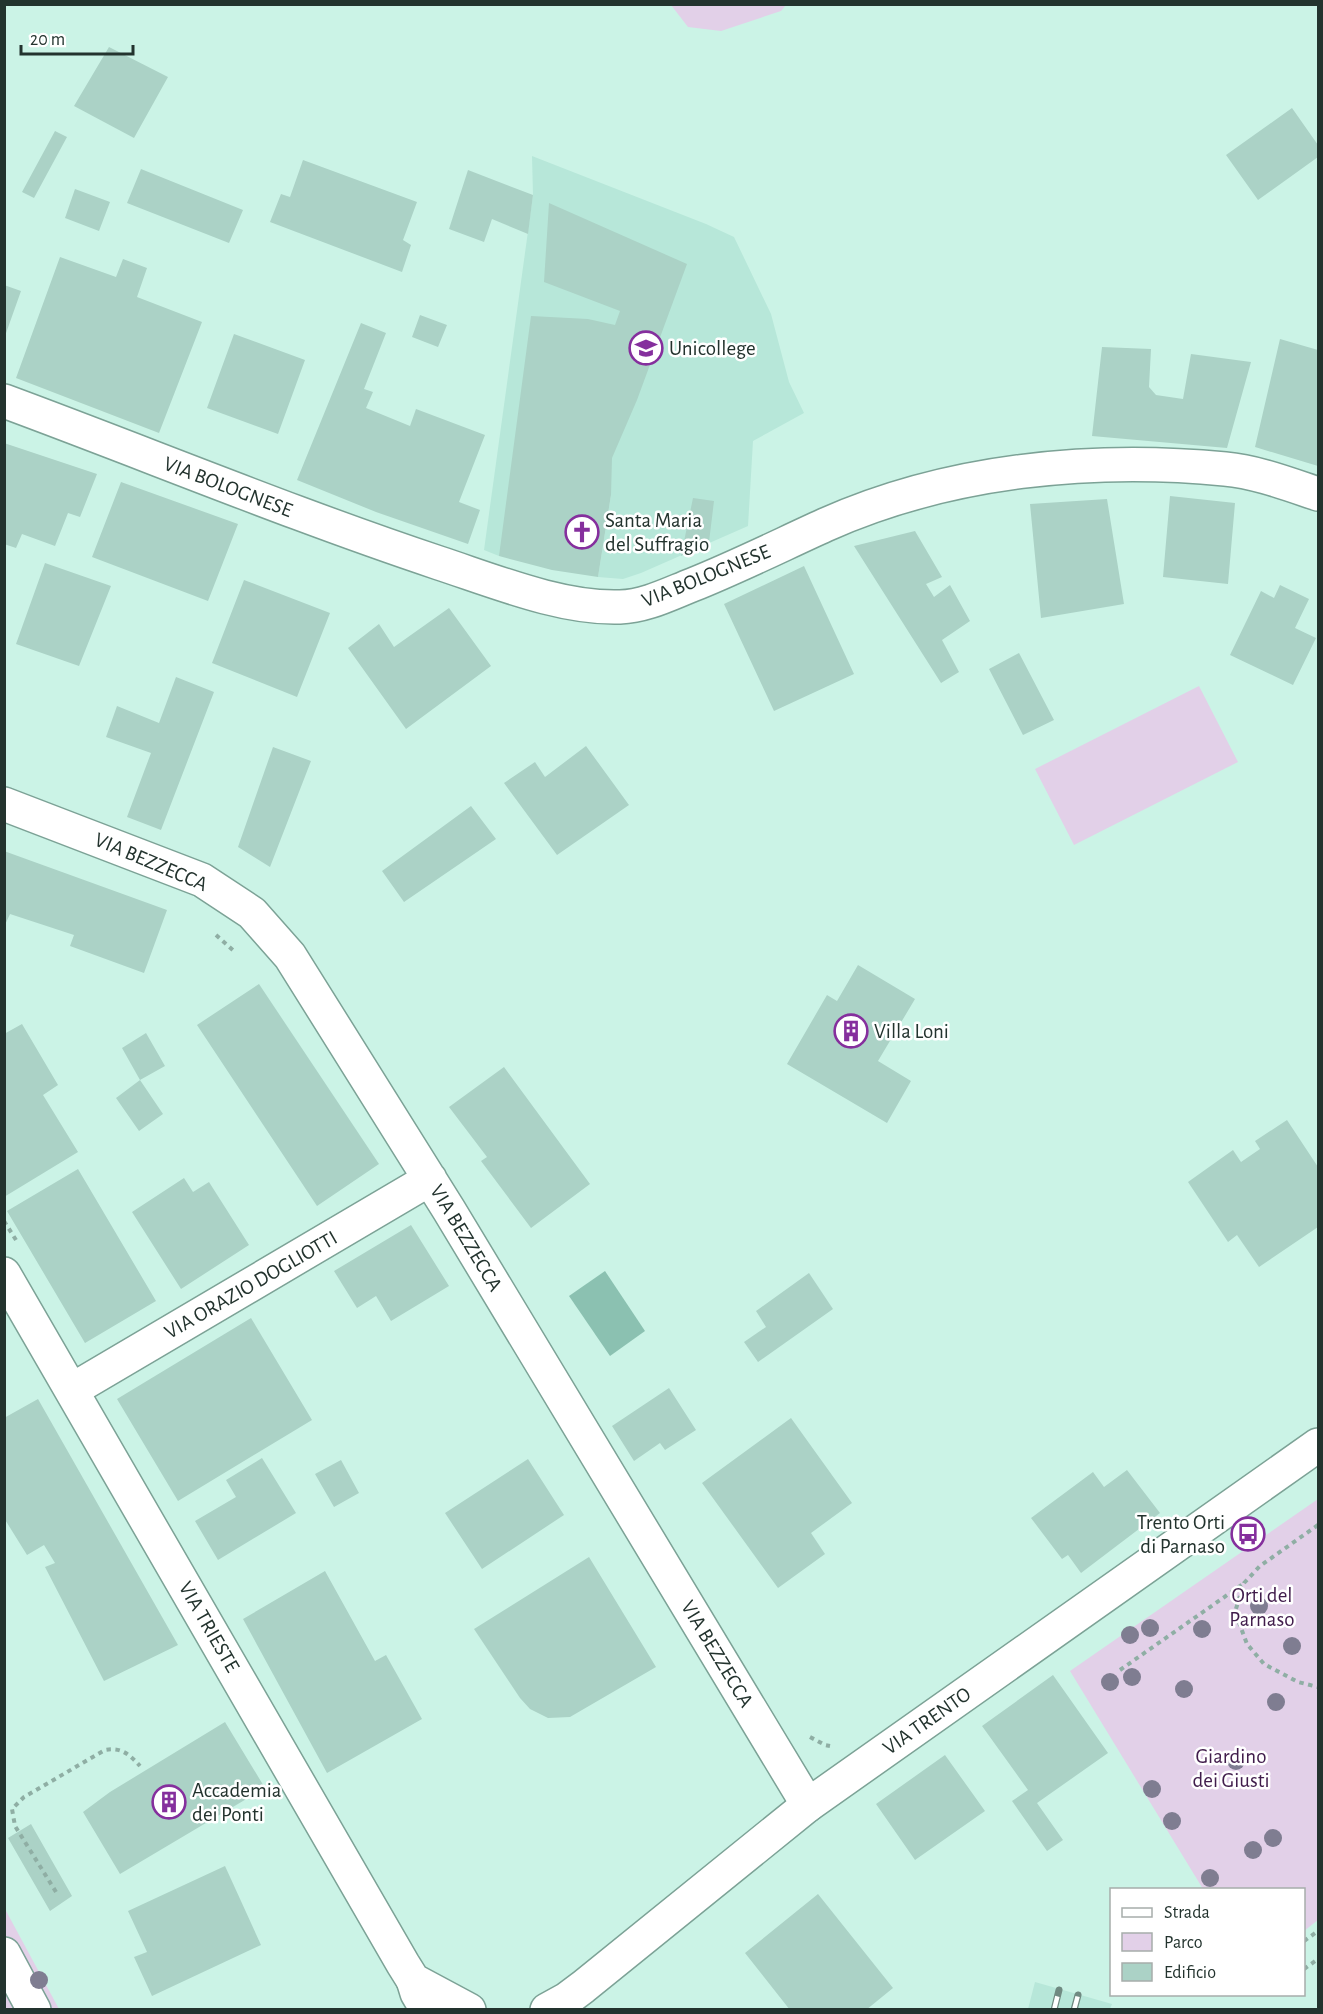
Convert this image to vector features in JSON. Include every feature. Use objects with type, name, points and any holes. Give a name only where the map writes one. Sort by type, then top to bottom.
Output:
[{"type":"main road","name":"VIA BOLOGNESE","points":[[4,401],[310,519],[518,589],[600,607],[626,607],[655,600],[733,568],[837,520],[889,500],[947,485],[1046,467],[1132,465],[1226,469],[1260,476],[1318,494]]},
{"type":"main road","name":"VIA BEZZECCA","points":[[4,804],[202,880],[252,914],[290,956],[430,1179],[807,1805]]},
{"type":"main road","name":"VIA ORAZIO DOGLIOTTI","points":[[72,1390],[430,1179]]},
{"type":"main road","name":"VIA TRIESTE","points":[[4,1275],[412,1980],[427,2010]]},
{"type":"main road","name":"VIA TRENTO","points":[[557,2006],[807,1805],[1318,1445]]},
{"type":"main road","points":[[4,1953],[34,2010]]},
{"type":"main road","points":[[412,1980],[469,2010]]},
{"type":"path","points":[[213,932],[238,955]]},
{"type":"path","points":[[1120,1670],[1244,1583],[1260,1566],[1318,1525]]},
{"type":"path","points":[[1244,1583],[1235,1612],[1247,1644],[1264,1664],[1298,1682],[1318,1688]]},
{"type":"path","points":[[56,1892],[15,1826],[12,1809],[24,1797],[105,1750],[118,1748],[140,1766]]},
{"type":"path","points":[[1305,1940],[1318,1931]]},
{"type":"path","points":[[1305,1968],[1318,1959]]},
{"type":"shaded area","name":"Unicollege","points":[[532,156],[734,237],[771,314],[789,382],[804,413],[753,441],[748,526],[623,579],[598,577],[611,495],[567,487],[499,556],[484,550],[533,195]]},
{"type":"shaded area","points":[[605,1271],[645,1331],[610,1356],[569,1296]]},
{"type":"shaded area","points":[[1035,1982],[1112,2004],[1110,2009],[1028,2009]]},
{"type":"green space","points":[[671,5],[786,5],[781,11],[721,31],[688,27]]},
{"type":"green space","points":[[1199,686],[1238,762],[1074,845],[1035,769]]},
{"type":"green space","name":"Giardino dei Giusti","points":[[1318,1499],[1318,1920],[1305,1930],[1305,1888],[1202,1888],[1070,1671]]},
{"type":"green space","points":[[5,1909],[59,2009],[5,2009]]},
{"type":"building","points":[[109,47],[168,77],[134,138],[74,106]]},
{"type":"building","points":[[1292,108],[1318,145],[1318,157],[1258,200],[1226,155]]},
{"type":"building","points":[[55,131],[67,137],[34,198],[22,192]]},
{"type":"building","points":[[303,160],[417,202],[403,240],[411,245],[402,272],[270,222],[281,194],[290,197]]},
{"type":"building","points":[[141,169],[243,210],[229,243],[127,203]]},
{"type":"building","points":[[468,170],[533,195],[528,234],[492,219],[484,242],[449,229]]},
{"type":"building","points":[[75,189],[110,202],[99,231],[65,218]]},
{"type":"building","points":[[549,203],[687,264],[637,400],[612,458],[611,495],[598,577],[552,570],[499,556],[531,316],[588,319],[615,325],[620,311],[544,282]]},
{"type":"building","points":[[60,257],[116,277],[123,259],[147,268],[137,297],[202,322],[159,433],[16,378]]},
{"type":"building","points":[[4,285],[21,291],[5,336],[4,336]]},
{"type":"building","points":[[420,315],[447,325],[438,347],[412,337]]},
{"type":"building","points":[[361,323],[386,333],[364,389],[373,392],[366,408],[410,426],[416,409],[485,435],[459,502],[480,510],[468,544],[376,512],[297,480]]},
{"type":"building","points":[[234,334],[305,360],[278,434],[207,408]]},
{"type":"building","points":[[1280,339],[1318,350],[1318,466],[1255,447]]},
{"type":"building","points":[[1102,347],[1151,349],[1149,387],[1156,395],[1183,399],[1191,354],[1251,362],[1227,448],[1092,436]]},
{"type":"building","points":[[4,443],[97,474],[80,517],[68,513],[55,546],[22,534],[16,548],[4,544]]},
{"type":"building","points":[[121,482],[238,524],[208,601],[92,557]]},
{"type":"building","points":[[1170,496],[1235,503],[1228,584],[1163,577]]},
{"type":"building","points":[[693,498],[714,501],[709,542],[681,556]]},
{"type":"building","points":[[1107,499],[1124,604],[1041,618],[1030,504]]},
{"type":"building","points":[[915,531],[942,577],[926,584],[934,597],[950,585],[970,621],[942,640],[959,672],[941,683],[854,546]]},
{"type":"building","points":[[45,563],[111,586],[79,666],[16,644]]},
{"type":"building","points":[[804,566],[854,674],[774,711],[724,604]]},
{"type":"building","points":[[244,580],[330,613],[297,697],[212,663]]},
{"type":"building","points":[[1280,585],[1309,599],[1295,628],[1316,638],[1293,685],[1230,655],[1261,591],[1274,598]]},
{"type":"building","points":[[449,608],[491,666],[406,729],[348,648],[379,624],[394,647]]},
{"type":"building","points":[[1019,653],[1054,720],[1023,735],[989,669]]},
{"type":"building","points":[[176,677],[214,692],[161,830],[127,817],[151,753],[106,737],[117,706],[159,723]]},
{"type":"building","points":[[586,746],[629,805],[557,855],[504,783],[535,762],[545,777]]},
{"type":"building","points":[[273,747],[311,761],[270,867],[238,847]]},
{"type":"building","points":[[471,806],[496,839],[404,902],[382,871]]},
{"type":"building","points":[[4,851],[167,910],[144,973],[70,946],[74,935],[10,914],[4,927]]},
{"type":"building","name":"Villa Loni","points":[[858,965],[915,999],[878,1061],[911,1081],[887,1123],[787,1064],[827,995],[837,1001]]},
{"type":"building","points":[[259,984],[379,1164],[317,1206],[197,1025]]},
{"type":"building","points":[[22,1024],[58,1085],[43,1095],[78,1152],[4,1197],[4,1034]]},
{"type":"building","points":[[146,1033],[165,1066],[140,1080],[122,1048]]},
{"type":"building","points":[[504,1067],[590,1184],[531,1228],[481,1161],[487,1157],[449,1107]]},
{"type":"building","points":[[140,1080],[163,1114],[139,1131],[116,1098]]},
{"type":"building","points":[[1287,1120],[1318,1167],[1318,1227],[1259,1267],[1237,1235],[1228,1242],[1188,1182],[1233,1150],[1241,1162],[1260,1149],[1255,1141]]},
{"type":"building","points":[[78,1169],[156,1301],[85,1343],[7,1211]]},
{"type":"building","points":[[184,1178],[193,1192],[209,1182],[249,1245],[181,1289],[132,1212]]},
{"type":"building","points":[[411,1225],[449,1286],[391,1321],[376,1296],[357,1308],[334,1271]]},
{"type":"building","points":[[809,1273],[833,1309],[758,1362],[744,1342],[766,1327],[756,1311]]},
{"type":"building","points":[[251,1318],[312,1420],[178,1501],[117,1399]]},
{"type":"building","points":[[669,1388],[696,1430],[665,1450],[660,1443],[634,1461],[612,1426]]},
{"type":"building","points":[[38,1399],[178,1645],[104,1681],[45,1567],[55,1563],[44,1545],[27,1555],[4,1518],[4,1418]]},
{"type":"building","points":[[791,1418],[852,1503],[811,1533],[825,1554],[778,1588],[702,1483]]},
{"type":"building","points":[[262,1458],[296,1513],[218,1560],[195,1521],[236,1497],[226,1480]]},
{"type":"building","points":[[528,1459],[564,1515],[482,1569],[445,1513]]},
{"type":"building","points":[[341,1460],[359,1493],[334,1507],[315,1474]]},
{"type":"building","points":[[1127,1470],[1160,1513],[1081,1573],[1068,1555],[1062,1559],[1031,1518],[1093,1472],[1104,1487]]},
{"type":"building","points":[[589,1557],[656,1667],[570,1717],[548,1718],[530,1709],[520,1698],[474,1629]]},
{"type":"building","points":[[325,1571],[375,1661],[386,1655],[422,1719],[327,1773],[243,1619]]},
{"type":"building","points":[[1053,1675],[1108,1753],[1037,1803],[1063,1840],[1047,1851],[1012,1801],[1028,1790],[982,1726]]},
{"type":"building","name":"Accademia dei Ponti","points":[[225,1722],[265,1788],[120,1874],[83,1812],[110,1792]]},
{"type":"building","points":[[945,1755],[985,1811],[915,1860],[876,1804]]},
{"type":"building","points":[[31,1824],[72,1896],[50,1911],[8,1838]]},
{"type":"building","points":[[225,1866],[261,1945],[152,1996],[134,1957],[147,1952],[128,1911]]},
{"type":"building","points":[[818,1894],[893,1988],[866,2010],[790,2010],[745,1953]]},
{"type":"railway","points":[[1054,2010],[1059,1990]]},
{"type":"railway","points":[[1074,2010],[1078,1995]]},
{"type":"place","name":"Unicollege","points":[[646,348]]},
{"type":"place","name":"Santa Maria del Suffragio","points":[[582,532]]},
{"type":"place","name":"Villa Loni","points":[[851,1031]]},
{"type":"place","name":"Trento Orti di Parnaso","points":[[1248,1534]]},
{"type":"place","name":"Accademia dei Ponti","points":[[169,1802]]},
{"type":"park label","name":"Orti del Parnaso","points":[[1262,1607]]}]
